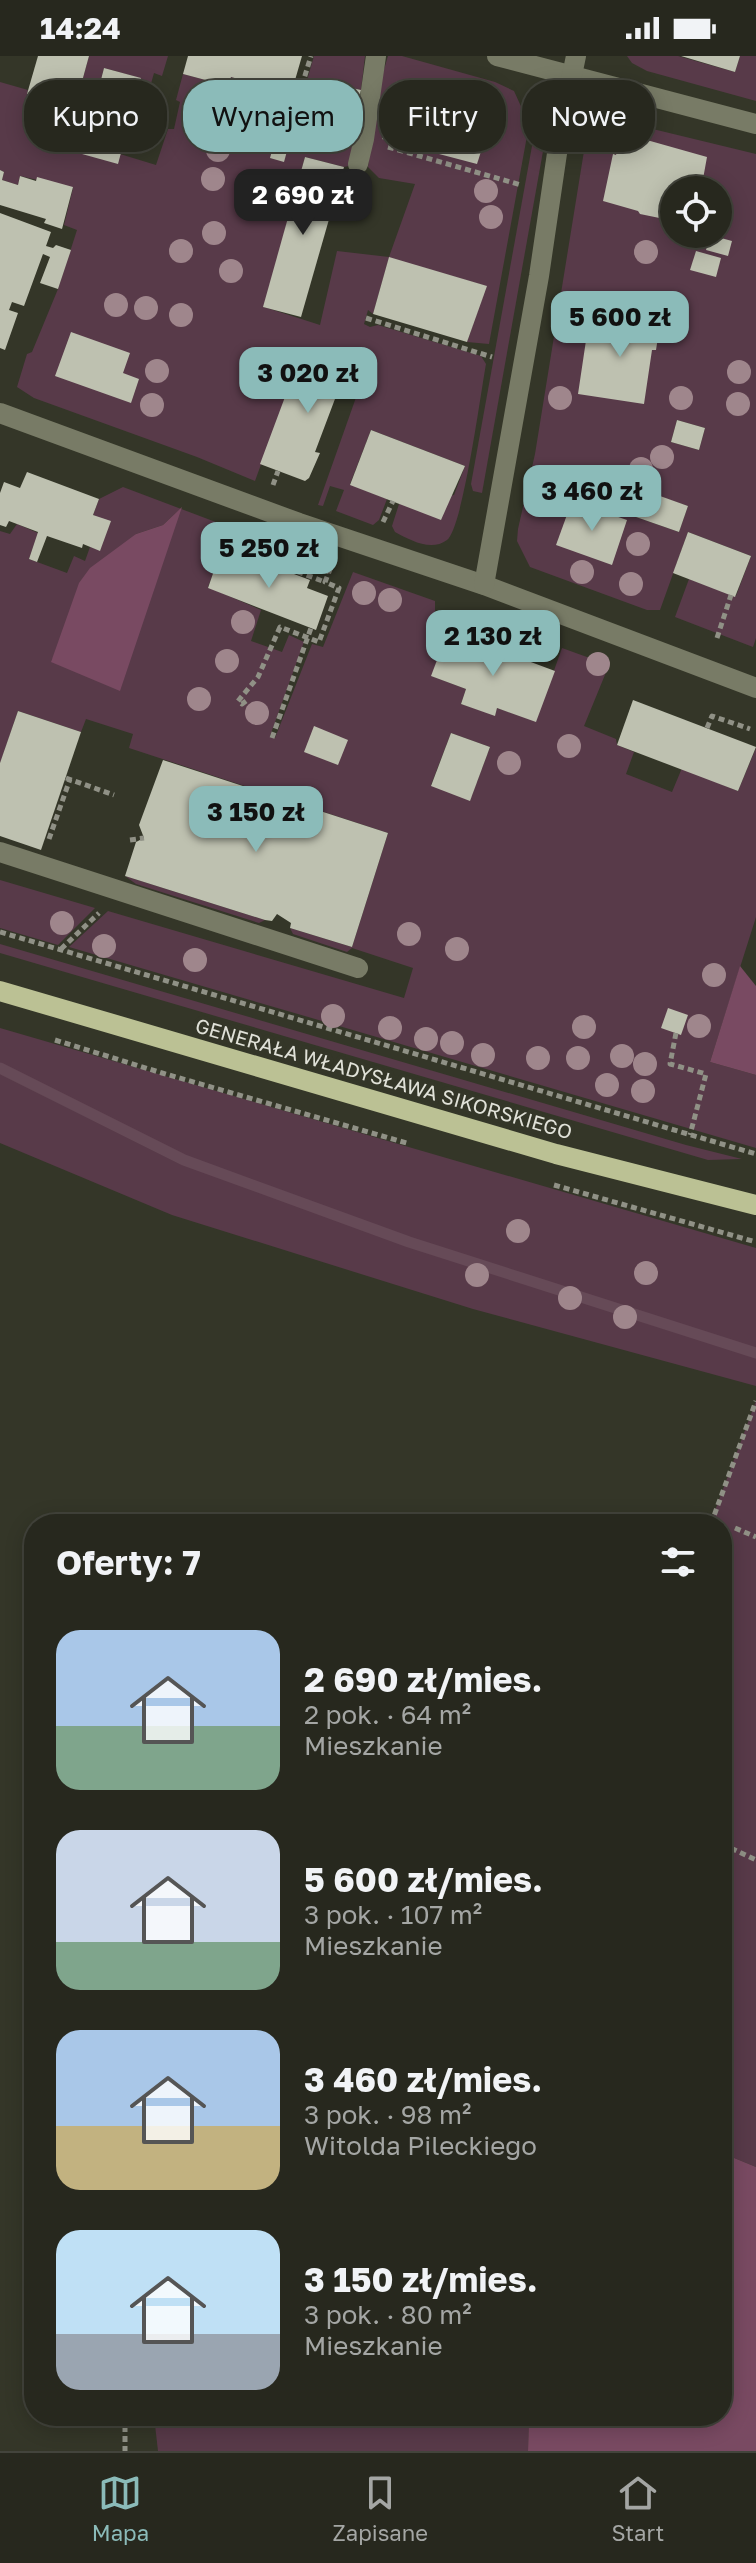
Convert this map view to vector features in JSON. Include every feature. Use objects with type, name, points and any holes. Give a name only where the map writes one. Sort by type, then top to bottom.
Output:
[{"type":"main road","name":"GENERAŁA WŁADYSŁAWA SIKORSKIEGO","points":[[0,991],[556,1154],[756,1205]]},
{"type":"street","points":[[358,164],[376,56]]},
{"type":"street","points":[[497,56],[574,66],[756,124]]},
{"type":"street","points":[[484,585],[574,66]]},
{"type":"street","points":[[0,413],[299,523],[484,585],[756,688]]},
{"type":"street","points":[[0,852],[358,968]]},
{"type":"path","points":[[304,80],[311,56]]},
{"type":"path","points":[[364,139],[521,185]]},
{"type":"path","points":[[423,158],[426,152]]},
{"type":"path","points":[[366,318],[416,330],[492,357]]},
{"type":"path","points":[[272,487],[278,471]]},
{"type":"path","points":[[380,530],[393,501]]},
{"type":"path","points":[[325,582],[336,554]]},
{"type":"path","points":[[269,565],[272,555]]},
{"type":"path","points":[[246,701],[242,704],[238,701],[258,677],[280,627],[319,642],[339,588],[288,570],[292,558],[329,572]]},
{"type":"path","points":[[717,638],[731,595]]},
{"type":"path","points":[[272,738],[311,628]]},
{"type":"path","points":[[707,728],[712,716],[750,729]]},
{"type":"path","points":[[46,847],[68,779],[114,795]]},
{"type":"path","points":[[130,840],[144,838]]},
{"type":"path","points":[[61,949],[102,909]]},
{"type":"path","points":[[0,932],[756,1154]]},
{"type":"path","points":[[676,1033],[670,1064],[706,1074],[690,1135]]},
{"type":"path","points":[[715,1514],[756,1401]]},
{"type":"path","points":[[735,1528],[756,1537]]},
{"type":"path","points":[[732,1849],[756,1860]]},
{"type":"path","points":[[125,2426],[125,2451]]},
{"type":"shaded area","points":[[89,56],[168,56],[162,76],[154,73],[152,80],[140,80],[104,68],[101,80],[82,80]]},
{"type":"shaded area","points":[[314,56],[365,56],[362,80],[307,80]]},
{"type":"shaded area","points":[[388,56],[402,56],[488,80],[381,80]]},
{"type":"shaded area","points":[[627,56],[678,56],[735,72],[740,56],[756,56],[756,101],[647,71],[632,63]]},
{"type":"shaded area","points":[[183,74],[206,80],[183,80],[183,152],[358,152],[358,164],[344,167],[305,157],[264,307],[320,325],[337,251],[389,257],[415,184],[379,178],[368,167],[379,86],[379,152],[506,152],[506,87],[514,91],[522,109],[524,152],[489,344],[467,342],[486,286],[389,258],[373,314],[368,310],[364,324],[370,327],[378,325],[481,356],[486,364],[465,486],[453,530],[447,540],[434,545],[421,544],[395,532],[392,526],[399,504],[454,495],[465,466],[371,430],[350,484],[387,499],[379,520],[373,525],[336,511],[344,490],[330,486],[323,506],[318,505],[371,355],[362,350],[350,348],[338,378],[298,362],[255,481],[34,398],[17,387],[27,354],[32,352],[58,289],[77,230],[64,225],[73,188],[20,176],[18,185],[2,180],[0,82],[24,89],[24,152],[120,154],[156,165],[160,152],[167,152],[168,129],[174,129],[180,102],[176,100]]},
{"type":"shaded area","points":[[655,130],[756,154],[756,638],[753,647],[675,617],[689,579],[736,596],[751,556],[688,532],[660,610],[647,610],[530,567],[517,541],[535,454],[584,152],[655,152]],"holes":[[[677,420],[705,428],[699,450],[671,442]],[[645,492],[688,506],[679,532],[636,517]]]},
{"type":"shaded area","points":[[531,152],[543,152],[482,493],[473,491],[471,484]]},
{"type":"shaded area","points":[[123,487],[282,547],[277,568],[241,554],[237,564],[219,557],[208,587],[261,610],[251,641],[282,652],[289,635],[304,642],[270,736],[272,738],[275,738],[312,644],[323,647],[353,572],[435,601],[435,613],[448,631],[432,676],[466,689],[461,704],[495,715],[497,708],[536,721],[562,648],[609,665],[584,726],[616,739],[617,745],[634,752],[626,774],[672,792],[682,768],[738,791],[756,748],[756,917],[710,1062],[756,1075],[756,1148],[69,947],[108,911],[404,998],[413,968],[352,948],[347,952],[293,934],[290,928],[352,947],[388,833],[129,748],[133,734],[86,719],[81,732],[18,711],[0,764],[0,531],[10,534],[17,524],[38,533],[29,559],[67,573],[74,556],[85,561],[90,547],[100,550],[110,522],[93,515],[99,499]],"holes":[[[180,509],[51,661],[136,534],[163,525]],[[451,733],[490,747],[470,800],[431,785]]]},
{"type":"shaded area","points":[[182,507],[120,691],[51,662],[79,583],[90,568],[136,534],[163,525]]},
{"type":"shaded area","points":[[125,876],[265,920],[259,923],[136,884]]},
{"type":"shaded area","points":[[0,880],[95,908],[58,945],[0,928]]},
{"type":"shaded area","points":[[0,944],[742,1159],[708,1160],[0,953]]},
{"type":"shaded area","points":[[740,966],[756,986],[756,1075],[710,1062]]},
{"type":"shaded area","points":[[0,1028],[756,1248],[756,1386],[473,1309],[172,1215],[0,1143]]},
{"type":"shaded area","points":[[756,1401],[756,2167],[732,2157],[732,1514],[714,1514]]},
{"type":"shaded area","points":[[732,2157],[756,2167],[756,2451],[528,2451],[529,2426],[732,2426]]},
{"type":"shaded area","points":[[155,2426],[529,2426],[528,2451],[158,2451]]},
{"type":"building","points":[[38,56],[89,56],[82,80],[31,80]]},
{"type":"building","points":[[188,56],[302,56],[295,80],[242,80],[231,77],[230,80],[206,80],[183,74]]},
{"type":"building","points":[[681,56],[740,56],[735,72]]},
{"type":"building","points":[[104,68],[141,78],[140,80],[101,80]]},
{"type":"building","points":[[655,142],[707,157],[704,176],[660,176],[660,218],[603,201],[613,154],[617,152],[655,152]]},
{"type":"building","points":[[83,152],[121,152],[118,164]]},
{"type":"building","points":[[272,152],[287,152],[284,162],[270,158]]},
{"type":"building","points":[[431,152],[481,152],[477,164]]},
{"type":"building","points":[[305,157],[344,167],[301,317],[263,307]]},
{"type":"building","points":[[0,170],[4,172],[2,180],[18,185],[20,176],[36,181],[37,177],[73,187],[62,229],[44,223],[46,219],[0,205]]},
{"type":"building","points":[[0,213],[51,232],[46,246],[53,248],[56,245],[71,250],[58,289],[40,283],[50,257],[43,254],[24,306],[12,302],[9,310],[18,313],[5,350],[0,348]]},
{"type":"building","points":[[707,248],[730,248],[728,256]]},
{"type":"building","points":[[696,251],[721,258],[716,277],[690,270]]},
{"type":"building","points":[[389,257],[487,286],[467,342],[373,314]]},
{"type":"building","points":[[622,312],[661,318],[656,350],[652,350],[644,404],[578,394],[588,327],[619,331]]},
{"type":"building","points":[[71,332],[130,353],[123,373],[139,379],[131,403],[55,376]]},
{"type":"building","points":[[350,348],[371,355],[360,387],[341,383],[315,452],[320,453],[309,478],[305,481],[260,464],[298,362],[338,378]]},
{"type":"building","points":[[677,420],[705,428],[699,450],[671,442]]},
{"type":"building","points":[[371,430],[465,466],[441,520],[350,485]]},
{"type":"building","points":[[27,472],[99,499],[93,515],[111,521],[100,551],[47,536],[37,562],[29,559],[38,532],[9,521],[6,527],[0,525],[0,493],[4,482],[20,488]]},
{"type":"building","points":[[646,491],[688,506],[679,532],[636,517]]},
{"type":"building","points":[[572,501],[627,520],[612,565],[556,545]]},
{"type":"building","points":[[688,532],[751,556],[735,597],[673,573]]},
{"type":"building","points":[[241,554],[310,580],[307,588],[328,596],[316,630],[208,588],[219,556],[237,564]]},
{"type":"building","points":[[448,631],[555,671],[536,722],[497,708],[495,716],[461,704],[466,689],[431,676]]},
{"type":"building","points":[[633,700],[756,747],[738,791],[617,745]]},
{"type":"building","points":[[18,711],[81,732],[41,850],[0,836],[0,763]]},
{"type":"building","points":[[314,726],[348,740],[338,765],[304,752]]},
{"type":"building","points":[[451,733],[490,747],[470,801],[431,786]]},
{"type":"building","points":[[163,760],[388,833],[352,947],[290,928],[291,923],[277,914],[272,921],[265,920],[125,876],[136,842],[144,838],[139,825]]},
{"type":"building","points":[[668,1008],[688,1015],[681,1035],[661,1028]]},
{"type":"waterway","points":[[0,1068],[184,1160],[409,1242],[756,1353]]}]
